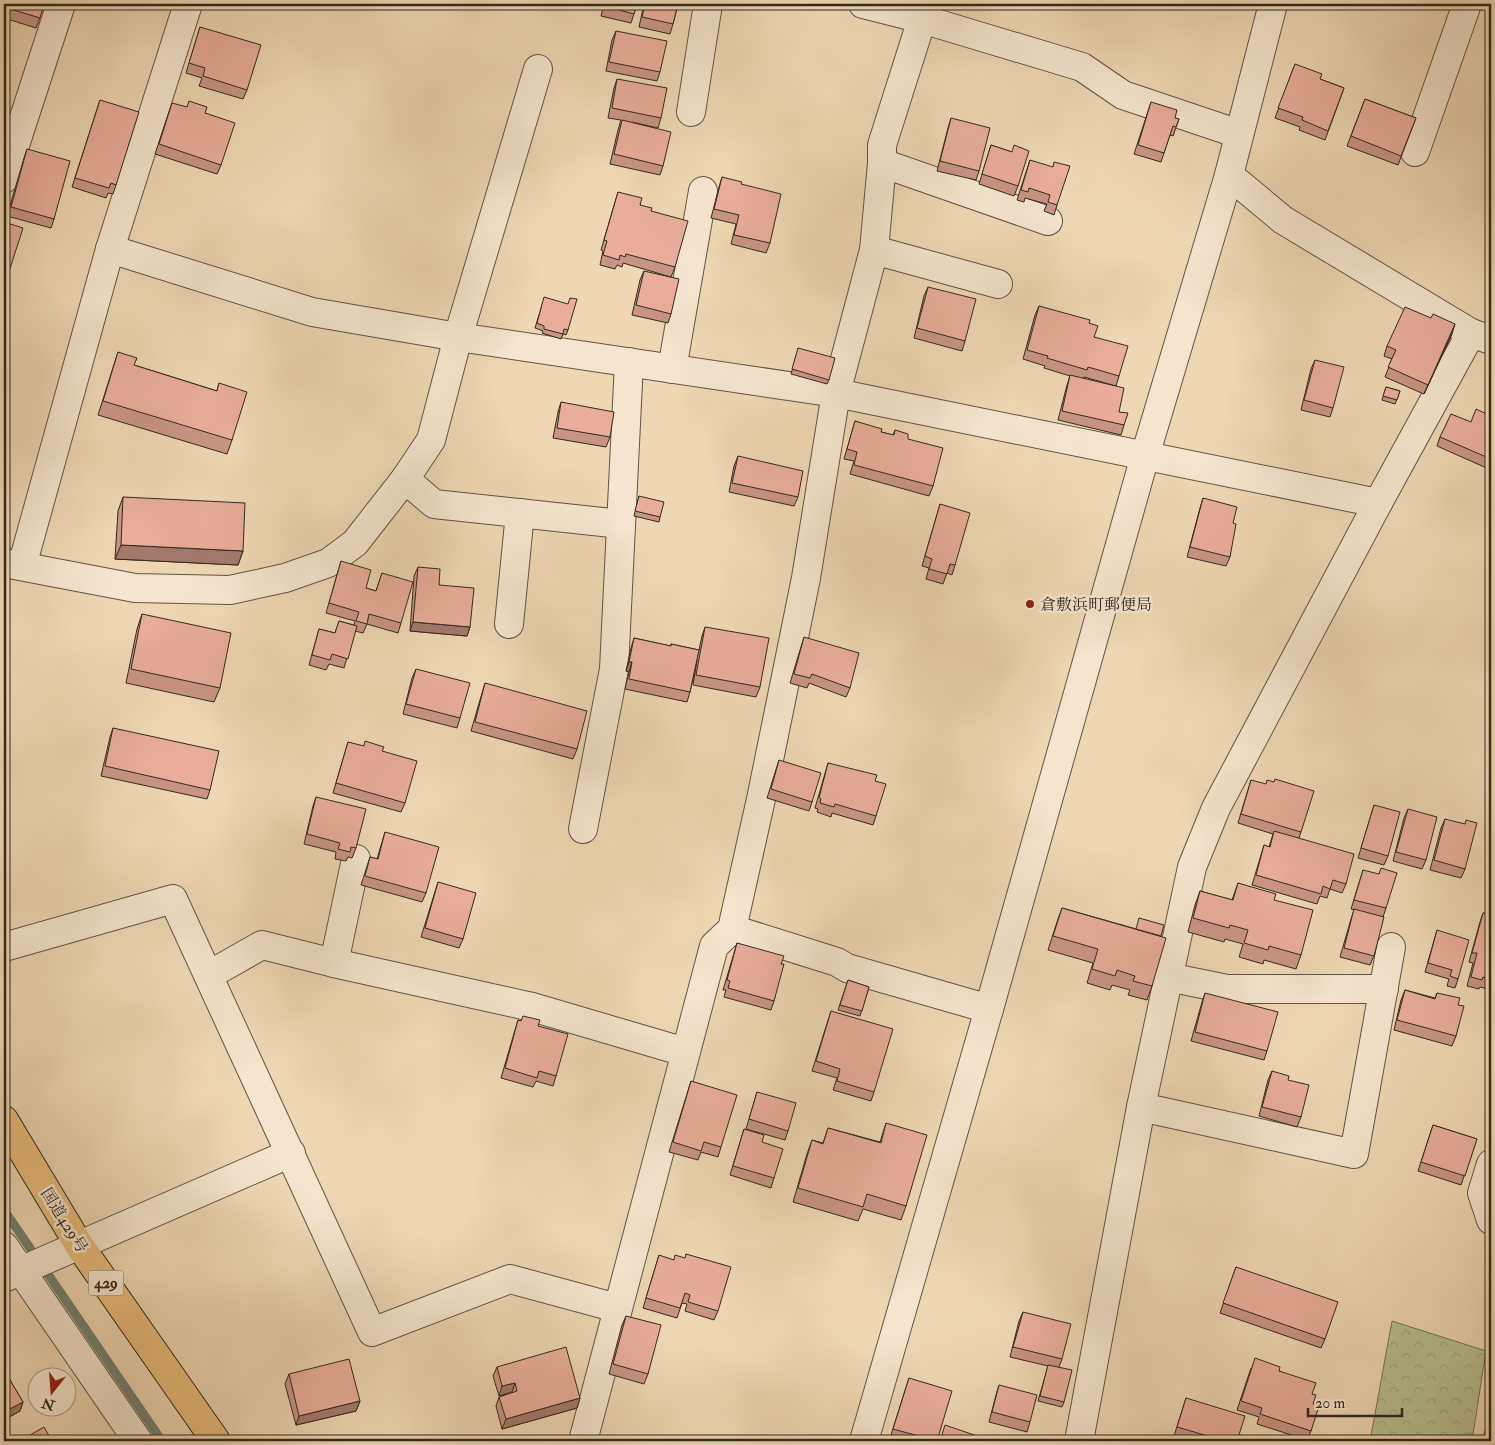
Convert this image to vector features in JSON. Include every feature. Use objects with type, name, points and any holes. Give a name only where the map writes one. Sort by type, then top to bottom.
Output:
[{"type":"highway","name":"国道429号","points":[[4,1120],[79,1245],[216,1441]]},
{"type":"street","points":[[4,179],[61,4]]},
{"type":"street","points":[[188,4],[13,564],[135,588],[230,590],[286,578],[328,564],[355,543],[405,479],[432,440],[458,337],[538,69]]},
{"type":"street","points":[[691,112],[708,4]]},
{"type":"street","points":[[863,4],[922,19],[1082,67],[1123,95],[1239,134]]},
{"type":"street","points":[[864,1441],[989,1010],[1145,456],[1229,175],[1274,4]]},
{"type":"street","points":[[1415,152],[1467,4]]},
{"type":"street","points":[[583,1441],[714,946],[732,930],[762,799],[806,578],[836,393],[874,250],[882,145],[922,19]]},
{"type":"street","points":[[882,163],[1048,221]]},
{"type":"street","points":[[1079,1441],[1141,1107],[1192,867],[1216,808],[1378,503],[1481,336],[1283,220],[1229,175]]},
{"type":"street","points":[[672,369],[703,191]]},
{"type":"street","points":[[110,249],[312,312],[458,337],[836,393],[1378,503]]},
{"type":"street","points":[[874,250],[998,284]]},
{"type":"street","points":[[583,829],[614,669],[629,362]]},
{"type":"street","points":[[405,479],[434,504],[621,524]]},
{"type":"street","points":[[509,624],[520,514]]},
{"type":"street","points":[[334,963],[356,859]]},
{"type":"street","points":[[4,948],[173,899],[372,1332],[510,1279],[617,1308]]},
{"type":"street","points":[[732,930],[837,962],[847,968],[989,1010]]},
{"type":"street","points":[[209,975],[262,945],[532,1007],[685,1052]]},
{"type":"street","points":[[1141,1107],[1354,1154],[1391,947]]},
{"type":"street","points":[[1168,977],[1227,989],[1384,989]]},
{"type":"street","points":[[26,1268],[291,1153]]},
{"type":"street","points":[[1491,1164],[1482,1193],[1491,1220]]},
{"type":"street","points":[[4,1246],[26,1268],[138,1441]]},
{"type":"green space","points":[[1392,1321],[1486,1351],[1472,1441],[1370,1441]]},
{"type":"building","points":[[4,4],[44,4],[40,18],[4,7]]},
{"type":"building","points":[[605,4],[637,4],[634,14],[604,6]]},
{"type":"building","points":[[645,4],[678,4],[673,24],[642,17]]},
{"type":"building","points":[[200,27],[261,45],[247,90],[203,76],[205,68],[189,63]]},
{"type":"building","points":[[616,31],[667,41],[660,72],[609,62]]},
{"type":"building","points":[[1295,64],[1322,74],[1320,79],[1344,88],[1328,131],[1302,120],[1303,117],[1278,108]]},
{"type":"building","points":[[617,79],[667,88],[661,118],[612,108]]},
{"type":"building","points":[[1365,99],[1416,118],[1401,156],[1351,136]]},
{"type":"building","points":[[100,100],[139,112],[116,185],[111,183],[109,188],[75,178]]},
{"type":"building","points":[[189,101],[207,107],[205,113],[235,123],[221,165],[159,144],[172,103],[187,107]]},
{"type":"building","points":[[1151,102],[1177,110],[1175,118],[1179,119],[1176,127],[1173,126],[1164,153],[1138,145]]},
{"type":"building","points":[[951,118],[990,128],[979,171],[940,161]]},
{"type":"building","points":[[622,120],[671,132],[663,166],[614,154]]},
{"type":"building","points":[[991,145],[1012,152],[1014,145],[1029,151],[1018,186],[982,174]]},
{"type":"building","points":[[27,149],[70,161],[54,219],[11,207]]},
{"type":"building","points":[[1030,160],[1053,167],[1054,162],[1070,166],[1057,205],[1048,202],[1050,195],[1029,188],[1028,192],[1021,190]]},
{"type":"building","points":[[722,177],[781,194],[770,243],[734,235],[739,215],[714,209]]},
{"type":"building","points":[[618,192],[642,198],[640,205],[652,208],[651,211],[688,221],[675,267],[626,254],[625,257],[620,255],[619,260],[603,255],[607,241],[604,240]]},
{"type":"building","points":[[4,222],[23,228],[6,281],[4,280]]},
{"type":"building","points":[[644,271],[679,279],[671,314],[636,305]]},
{"type":"building","points":[[928,287],[976,299],[965,341],[917,328]]},
{"type":"building","points":[[544,297],[568,304],[570,298],[577,299],[568,330],[564,329],[563,334],[544,329],[544,326],[537,323]]},
{"type":"building","points":[[1039,306],[1090,320],[1089,323],[1098,326],[1094,337],[1128,346],[1119,376],[1088,367],[1087,370],[1027,350]]},
{"type":"building","points":[[1405,307],[1431,318],[1433,314],[1455,324],[1428,385],[1388,367],[1396,350],[1387,346]]},
{"type":"building","points":[[798,348],[835,358],[829,380],[792,369]]},
{"type":"building","points":[[118,352],[137,358],[134,365],[217,391],[219,383],[247,392],[232,440],[103,401]]},
{"type":"building","points":[[1315,360],[1344,367],[1333,408],[1304,400]]},
{"type":"building","points":[[1070,375],[1124,388],[1119,412],[1128,413],[1124,425],[1062,411]]},
{"type":"building","points":[[1386,387],[1400,391],[1397,400],[1383,396]]},
{"type":"building","points":[[561,402],[614,412],[610,437],[557,428]]},
{"type":"building","points":[[1476,409],[1491,416],[1491,459],[1440,437],[1451,414],[1471,422]]},
{"type":"building","points":[[855,421],[882,429],[881,432],[894,435],[895,430],[908,434],[908,439],[943,448],[933,486],[854,465],[857,452],[847,449]]},
{"type":"building","points":[[738,456],[803,471],[798,497],[732,483]]},
{"type":"building","points":[[639,496],[664,502],[660,517],[635,511]]},
{"type":"building","points":[[123,497],[245,503],[243,551],[121,545]]},
{"type":"building","points":[[1203,498],[1237,507],[1233,523],[1236,524],[1230,557],[1190,547]]},
{"type":"building","points":[[940,504],[970,513],[955,565],[950,564],[947,574],[929,569],[932,559],[925,556]]},
{"type":"building","points":[[341,561],[371,570],[366,588],[376,591],[382,573],[413,582],[401,623],[369,614],[367,624],[356,621],[359,612],[329,603]]},
{"type":"building","points":[[418,567],[440,569],[439,585],[474,588],[470,627],[413,622]]},
{"type":"building","points":[[142,614],[231,633],[220,688],[131,669]]},
{"type":"building","points":[[339,621],[357,626],[348,659],[332,654],[330,660],[312,655],[319,629],[335,633]]},
{"type":"building","points":[[705,627],[769,638],[760,687],[696,675]]},
{"type":"building","points":[[804,637],[859,653],[850,688],[812,674],[810,678],[794,674]]},
{"type":"building","points":[[634,638],[699,650],[690,692],[629,679],[632,662],[629,662]]},
{"type":"building","points":[[416,669],[470,683],[460,718],[406,704]]},
{"type":"building","points":[[485,683],[587,711],[577,749],[475,722]]},
{"type":"building","points":[[113,728],[219,751],[210,790],[105,766]]},
{"type":"building","points":[[365,741],[384,747],[382,751],[417,761],[405,803],[336,783],[348,742],[364,746]]},
{"type":"building","points":[[779,760],[821,773],[812,802],[771,789]]},
{"type":"building","points":[[828,763],[877,775],[875,781],[886,784],[876,816],[835,804],[834,807],[820,803],[821,799],[819,798]]},
{"type":"building","points":[[1275,779],[1314,791],[1301,832],[1241,814],[1251,780],[1266,784],[1267,780],[1274,782]]},
{"type":"building","points":[[316,797],[366,809],[356,848],[351,847],[350,852],[338,849],[340,843],[307,834]]},
{"type":"building","points":[[1374,805],[1400,812],[1388,856],[1361,848]]},
{"type":"building","points":[[1408,809],[1437,817],[1426,860],[1396,852]]},
{"type":"building","points":[[1445,819],[1465,824],[1466,820],[1477,823],[1465,869],[1434,860]]},
{"type":"building","points":[[1274,831],[1354,854],[1346,884],[1333,880],[1330,889],[1323,886],[1321,894],[1256,875],[1264,845],[1270,847]]},
{"type":"building","points":[[385,832],[439,847],[426,893],[365,876],[370,857],[378,859]]},
{"type":"building","points":[[1381,868],[1397,873],[1386,908],[1354,900],[1363,870],[1379,874]]},
{"type":"building","points":[[438,882],[476,893],[463,939],[425,928]]},
{"type":"building","points":[[1238,883],[1276,894],[1274,900],[1313,910],[1301,955],[1269,946],[1268,950],[1244,943],[1248,930],[1230,925],[1229,928],[1193,918],[1200,891],[1233,900]]},
{"type":"building","points":[[1062,908],[1166,938],[1152,986],[1133,981],[1135,976],[1117,970],[1115,976],[1092,969],[1098,949],[1053,936]]},
{"type":"building","points":[[1354,909],[1384,917],[1374,956],[1344,948]]},
{"type":"building","points":[[1483,913],[1491,914],[1491,979],[1483,977],[1482,980],[1471,977],[1477,953],[1472,953]]},
{"type":"building","points":[[1139,918],[1164,925],[1161,936],[1136,929]]},
{"type":"building","points":[[1437,930],[1469,940],[1458,979],[1450,976],[1452,970],[1428,963]]},
{"type":"building","points":[[737,943],[784,956],[781,964],[784,964],[774,1001],[728,988],[730,981],[727,980]]},
{"type":"building","points":[[848,980],[869,987],[862,1011],[840,1005]]},
{"type":"building","points":[[1405,990],[1435,999],[1437,993],[1460,998],[1458,1005],[1464,1006],[1456,1036],[1397,1020]]},
{"type":"building","points":[[1205,993],[1278,1012],[1267,1051],[1195,1032]]},
{"type":"building","points":[[831,1011],[893,1029],[874,1092],[837,1081],[840,1069],[816,1061]]},
{"type":"building","points":[[523,1016],[540,1020],[538,1026],[568,1034],[556,1076],[539,1071],[537,1078],[505,1068],[518,1020],[521,1021]]},
{"type":"building","points":[[1272,1071],[1289,1076],[1288,1080],[1309,1085],[1301,1117],[1262,1107]]},
{"type":"building","points":[[691,1081],[737,1095],[721,1147],[704,1142],[701,1151],[673,1142]]},
{"type":"building","points":[[757,1092],[796,1103],[788,1131],[749,1119]]},
{"type":"building","points":[[886,1123],[927,1135],[906,1206],[867,1194],[863,1207],[798,1188],[812,1140],[823,1144],[828,1128],[881,1143]]},
{"type":"building","points":[[1433,1125],[1477,1139],[1465,1176],[1421,1162]]},
{"type":"building","points":[[744,1129],[764,1135],[762,1142],[783,1149],[774,1178],[733,1166]]},
{"type":"building","points":[[686,1254],[731,1267],[718,1311],[688,1302],[690,1295],[685,1293],[680,1308],[646,1298],[659,1255],[674,1260],[675,1255],[685,1258]]},
{"type":"building","points":[[1236,1267],[1338,1302],[1325,1339],[1223,1303]]},
{"type":"building","points":[[1023,1312],[1071,1324],[1062,1359],[1013,1347]]},
{"type":"building","points":[[626,1316],[661,1325],[648,1374],[613,1364]]},
{"type":"building","points":[[566,1347],[580,1398],[506,1419],[499,1397],[517,1391],[515,1383],[502,1386],[497,1367]]},
{"type":"building","points":[[1255,1358],[1280,1367],[1279,1371],[1316,1383],[1312,1394],[1316,1395],[1313,1404],[1319,1406],[1311,1431],[1260,1414],[1262,1408],[1241,1401]]},
{"type":"building","points":[[349,1359],[360,1401],[299,1416],[289,1374]]},
{"type":"building","points":[[1048,1365],[1072,1370],[1064,1402],[1040,1396]]},
{"type":"building","points":[[4,1370],[23,1402],[8,1410],[4,1405]]},
{"type":"building","points":[[909,1378],[952,1391],[937,1441],[893,1429]]},
{"type":"building","points":[[999,1385],[1037,1395],[1030,1422],[992,1412]]},
{"type":"building","points":[[1186,1398],[1245,1416],[1237,1441],[1225,1441],[1177,1427]]},
{"type":"building","points":[[945,1425],[980,1437],[979,1441],[940,1441]]},
{"type":"building","points":[[44,1427],[52,1441],[20,1441]]},
{"type":"building","points":[[1485,1431],[1491,1433],[1491,1441],[1482,1441]]},
{"type":"waterway","points":[[4,1210],[162,1441]]},
{"type":"place","name":"倉敷浜町郵便局","points":[[1030,604]]}]
